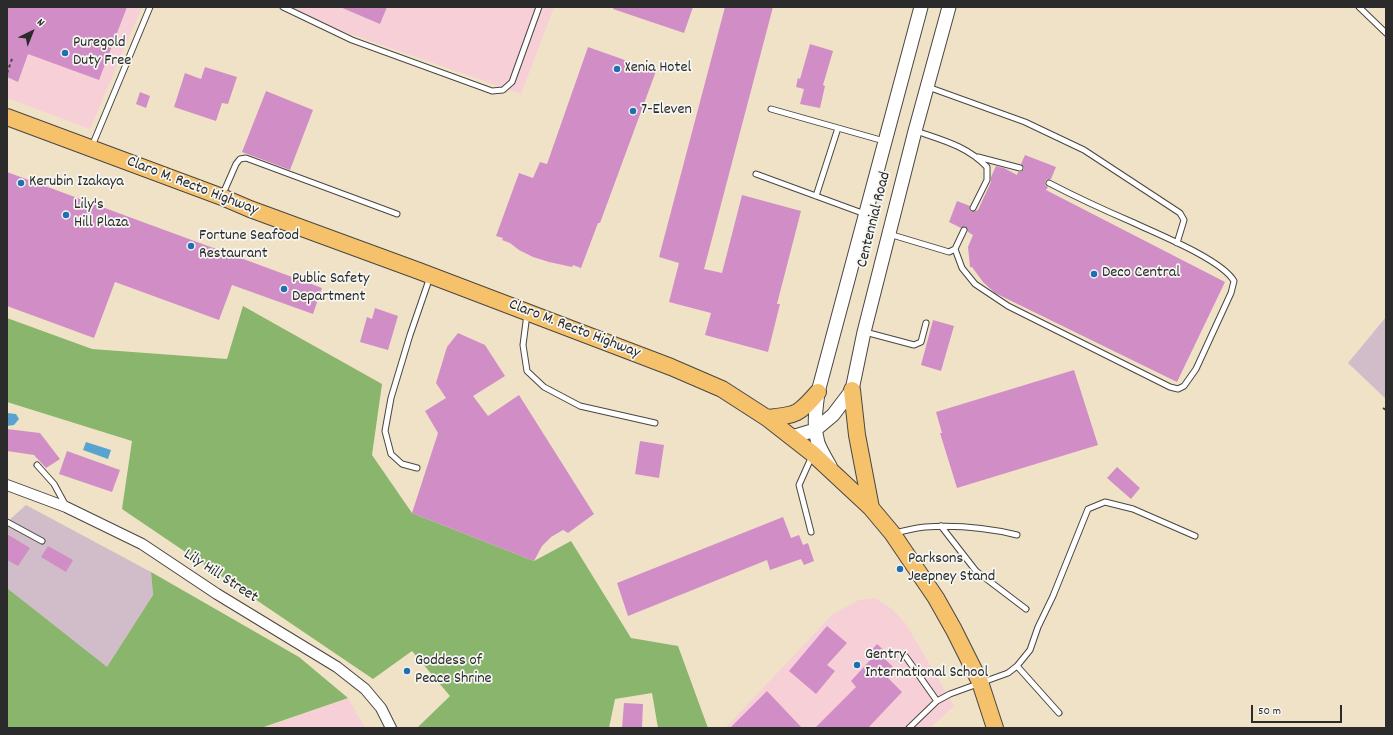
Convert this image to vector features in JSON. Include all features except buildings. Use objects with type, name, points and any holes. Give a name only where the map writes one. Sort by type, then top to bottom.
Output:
[{"type":"main road","name":"Claro M. Recto Highway","points":[[7,117],[222,197],[250,210],[430,276],[706,381],[722,389],[792,437],[832,470],[871,508],[892,533],[936,598],[954,630],[980,682],[995,728]]},
{"type":"main road","points":[[852,390],[857,435],[871,508]]},
{"type":"main road","points":[[766,418],[788,416],[797,413],[805,407],[818,392]]},
{"type":"street","name":"Centennial Road","points":[[832,470],[818,444],[815,430],[818,392],[921,7]]},
{"type":"street","name":"Centennial Road","points":[[792,437],[815,430],[833,415],[852,390],[864,332],[915,131],[949,7]]},
{"type":"street","name":"Lily Hill Street","points":[[7,485],[66,507],[142,544],[217,594],[337,667],[365,689],[381,708],[391,728]]},
{"type":"lane","points":[[91,149],[150,7]]},
{"type":"lane","points":[[283,7],[352,40],[492,91],[504,90],[512,82],[539,7]]},
{"type":"lane","points":[[1359,7],[1386,33]]},
{"type":"lane","points":[[927,87],[1025,122],[1084,150],[1180,213],[1184,220],[1177,243]]},
{"type":"lane","points":[[771,110],[884,141]]},
{"type":"lane","points":[[816,196],[838,128]]},
{"type":"lane","points":[[915,131],[959,146],[977,157],[987,166],[987,180],[973,208]]},
{"type":"lane","points":[[977,157],[1020,168]]},
{"type":"lane","points":[[222,197],[236,164],[240,159],[246,158],[397,214]]},
{"type":"lane","points":[[756,174],[866,214]]},
{"type":"lane","points":[[955,249],[962,268],[975,284],[1008,306],[1170,387],[1178,389],[1184,386],[1196,369],[1231,293],[1234,281],[1230,274],[1202,256],[1177,243],[1073,196],[1049,183]]},
{"type":"lane","points":[[889,234],[950,252],[955,249],[964,230]]},
{"type":"lane","points":[[417,468],[402,464],[391,454],[385,431],[391,398],[430,276]]},
{"type":"lane","points":[[527,313],[523,345],[527,371],[544,387],[580,406],[655,423]]},
{"type":"lane","points":[[864,332],[914,344],[921,342],[926,323]]},
{"type":"lane","points":[[811,532],[799,486],[813,454]]},
{"type":"lane","points":[[37,465],[54,484],[66,507]]},
{"type":"lane","points":[[909,728],[936,701],[980,682],[1008,673],[1017,666],[1030,650],[1038,627],[1053,596],[1088,509],[1105,502],[1134,509],[1195,536]]},
{"type":"lane","points":[[7,522],[42,541]]},
{"type":"lane","points":[[892,533],[923,527],[941,526],[996,530],[1017,535]]},
{"type":"lane","points":[[941,526],[976,571],[1026,609]]},
{"type":"lane","points":[[906,657],[936,701]]},
{"type":"lane","points":[[1017,666],[1059,713]]},
{"type":"path","points":[[7,73],[13,56]]},
{"type":"shaded area","name":"Puregold Duty Free","points":[[7,7],[142,7],[90,129],[7,98]]},
{"type":"shaded area","points":[[274,7],[554,7],[521,94]]},
{"type":"shaded area","points":[[1386,317],[1386,399],[1348,363]]},
{"type":"shaded area","points":[[26,505],[151,572],[153,595],[107,668],[7,588],[7,522]]},
{"type":"shaded area","name":"Gentry International School","points":[[875,598],[892,609],[906,624],[954,706],[930,728],[725,728],[833,614],[859,600]]},
{"type":"shaded area","points":[[348,698],[365,728],[264,728]]},
{"type":"green space","points":[[243,306],[382,384],[372,455],[412,513],[534,561],[571,541],[631,638],[678,646],[708,728],[658,728],[652,693],[615,699],[609,728],[417,728],[450,696],[412,651],[373,679],[122,509],[132,441],[7,402],[7,318],[92,349],[227,359]]},
{"type":"green space","points":[[151,572],[299,657],[348,698],[261,728],[7,728],[7,588],[107,667],[153,595]]},
{"type":"water","points":[[7,413],[16,414],[19,419],[14,425],[7,426]]},
{"type":"water","points":[[86,442],[111,450],[108,459],[83,450]]},
{"type":"place","name":"Puregold Duty Free","points":[[65,53]]},
{"type":"place","name":"Xenia Hotel","points":[[617,69]]},
{"type":"place","name":"7-Eleven","points":[[633,111]]},
{"type":"place","name":"Kerubin Izakaya","points":[[21,183]]},
{"type":"place","name":"Lily's Hill Plaza","points":[[66,215]]},
{"type":"place","name":"Fortune Seafood Restaurant","points":[[191,246]]},
{"type":"place","name":"Deco Central","points":[[1094,274]]},
{"type":"place","name":"Public Safety Department","points":[[284,289]]},
{"type":"place","name":"Parksons Jeepney Stand","points":[[900,569]]},
{"type":"place","name":"Gentry International School","points":[[857,665]]},
{"type":"place","name":"Goddess of Peace Shrine","points":[[407,671]]}]
